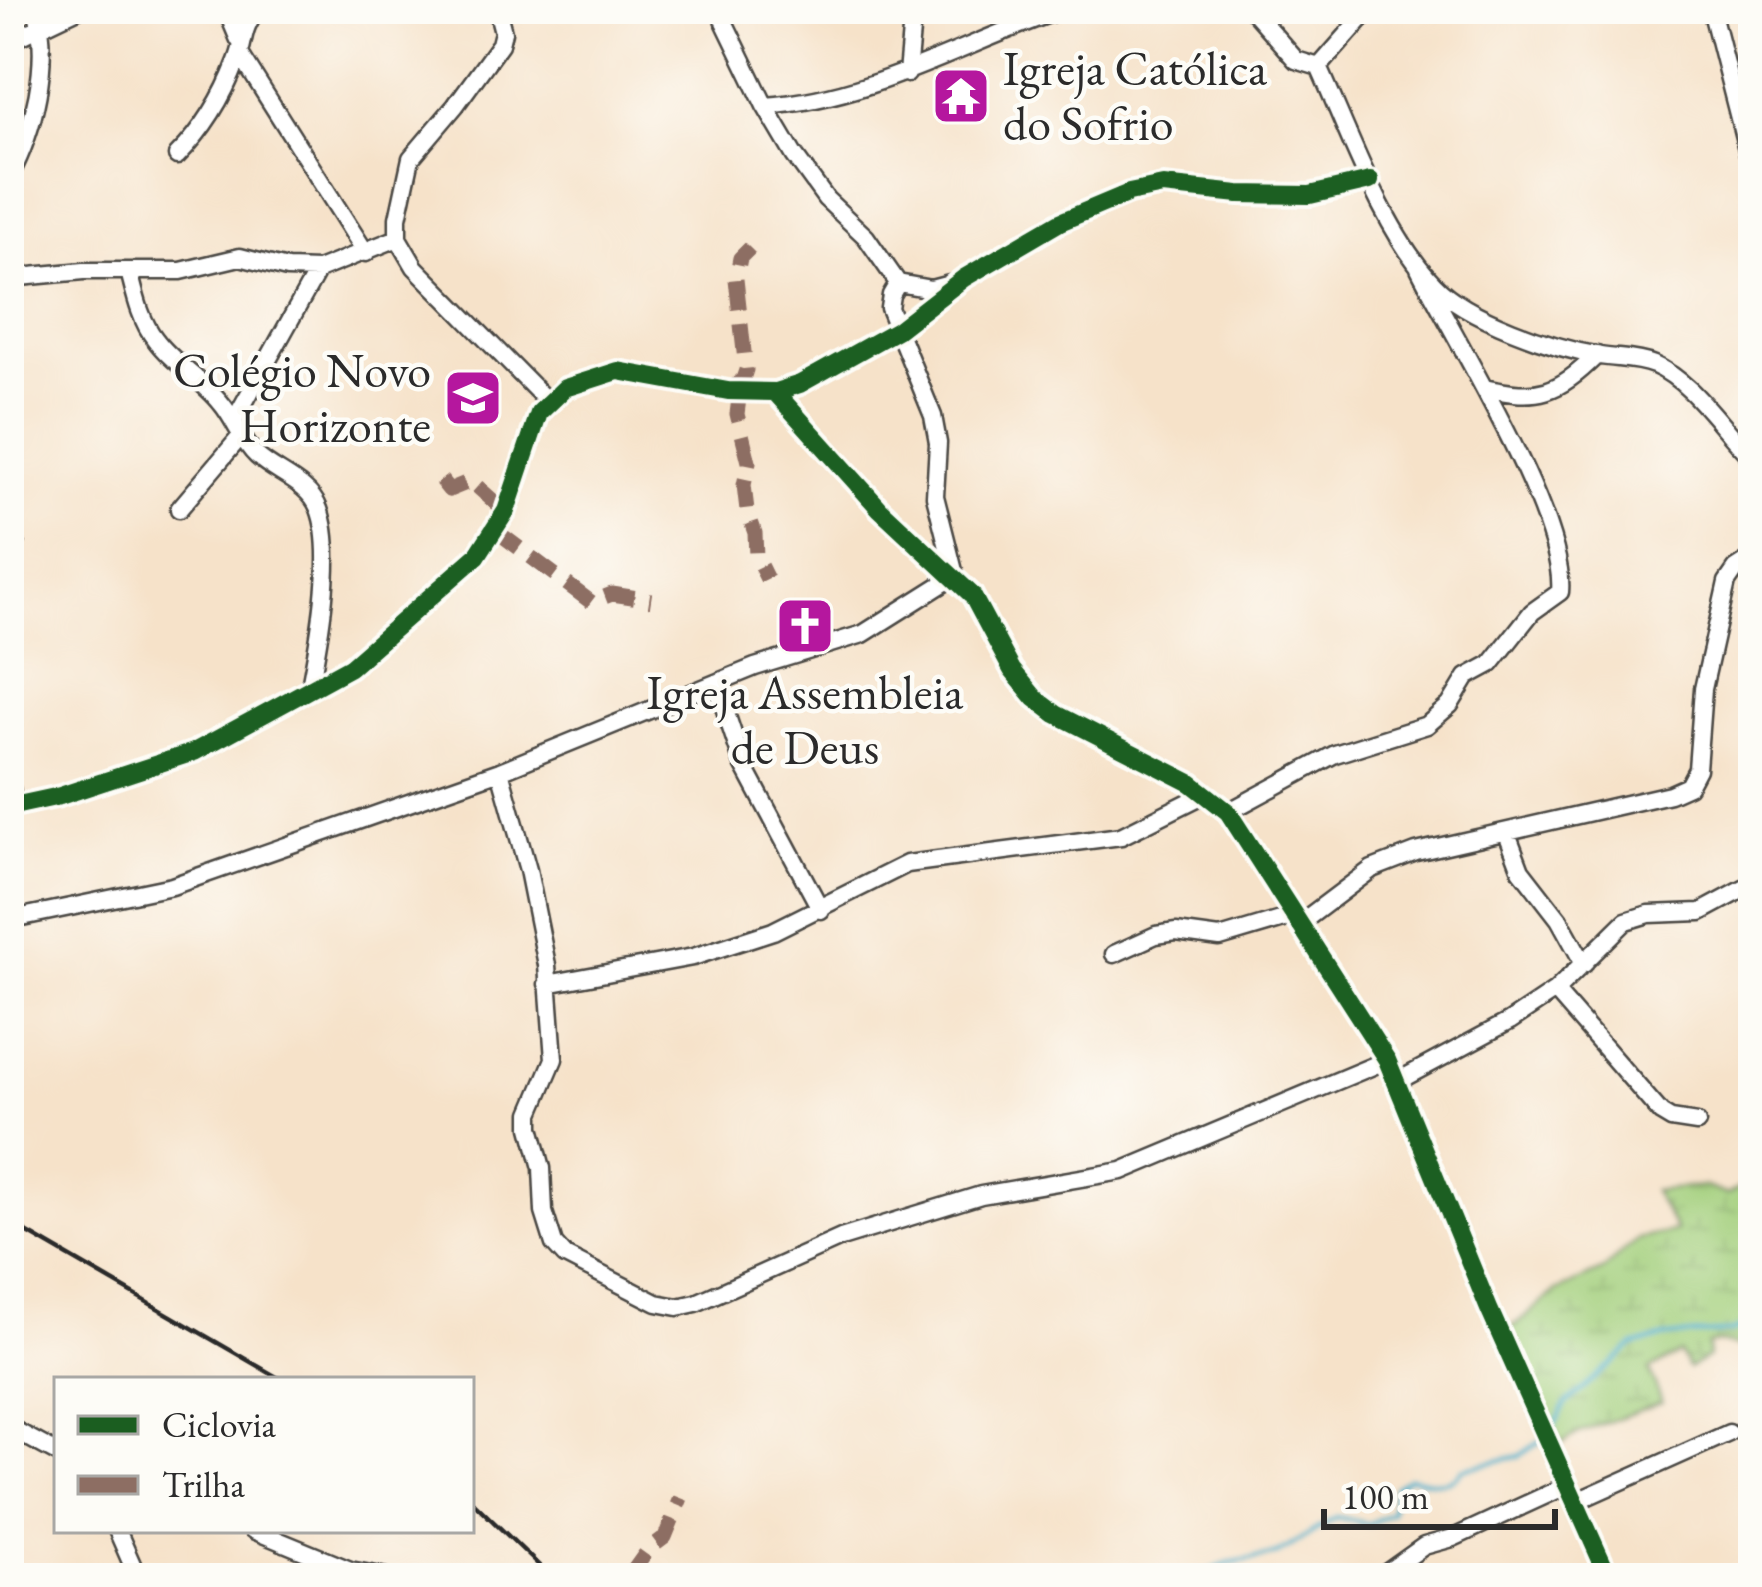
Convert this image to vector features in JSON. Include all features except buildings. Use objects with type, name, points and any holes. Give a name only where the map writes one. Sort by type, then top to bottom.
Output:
[{"type":"street","points":[[9,42],[38,17],[78,9]]},
{"type":"street","points":[[226,9],[240,47],[366,253]]},
{"type":"street","points":[[177,156],[205,128],[257,9]]},
{"type":"street","points":[[496,9],[503,32],[500,44],[411,158],[398,238],[415,267],[548,402]]},
{"type":"street","points":[[718,9],[765,106],[826,199],[866,237],[898,283],[931,289],[964,278]]},
{"type":"street","points":[[907,74],[913,9]]},
{"type":"street","points":[[765,106],[845,92],[907,74],[1063,9]]},
{"type":"street","points":[[1228,812],[1335,754],[1427,725],[1450,705],[1467,677],[1491,664],[1532,612],[1560,592],[1558,554],[1484,388],[1370,181],[1319,67],[1296,60],[1251,9]]},
{"type":"street","points":[[1319,67],[1370,9]]},
{"type":"street","points":[[1711,9],[1753,173]]},
{"type":"street","points":[[9,177],[37,96],[38,17]]},
{"type":"street","points":[[9,777],[11,807],[105,783],[194,752],[309,692],[376,646],[477,556],[506,512],[533,425],[548,402],[586,378],[618,371],[728,391],[775,392],[800,384],[897,330],[964,278],[1060,222],[1129,193],[1163,186],[1310,195],[1370,181]]},
{"type":"street","points":[[9,278],[84,271],[181,271],[240,257],[287,269],[319,270],[398,238]]},
{"type":"street","points":[[1419,268],[1436,288],[1480,315],[1598,355],[1658,367],[1676,379],[1753,459]]},
{"type":"street","points":[[179,509],[238,428],[319,270]]},
{"type":"street","points":[[129,271],[142,319],[155,340],[203,382],[257,455],[316,502],[322,519],[325,599],[309,692]]},
{"type":"street","points":[[898,283],[890,308],[933,416],[938,443],[935,496],[955,576]]},
{"type":"street","points":[[1484,388],[1520,396],[1567,385],[1598,355]]},
{"type":"street","points":[[775,392],[880,508],[972,595],[1012,670],[1035,698],[1056,714],[1207,793],[1228,812],[1387,1060],[1489,1310],[1610,1578]]},
{"type":"street","points":[[1114,954],[1156,935],[1176,932],[1220,938],[1297,920],[1372,869],[1416,852],[1688,786],[1697,770],[1703,689],[1727,582],[1753,558]]},
{"type":"street","points":[[22,916],[172,886],[500,772],[716,683],[862,634],[955,576]]},
{"type":"street","points":[[716,683],[743,764],[821,910]]},
{"type":"street","points":[[500,772],[528,870],[547,965],[554,1059],[531,1113],[542,1168],[544,1212],[554,1244],[565,1256],[657,1303],[696,1304],[861,1232],[981,1196],[1122,1172],[1387,1060]]},
{"type":"street","points":[[547,984],[693,956],[773,931],[907,863],[1120,836],[1207,793]]},
{"type":"street","points":[[1507,833],[1521,870],[1559,919],[1584,964]]},
{"type":"street","points":[[1397,1081],[1510,1021],[1555,991],[1626,921],[1649,914],[1701,913],[1753,884]]},
{"type":"street","points":[[1555,991],[1661,1113],[1697,1123]]},
{"type":"street","points":[[9,1427],[54,1451]]},
{"type":"street","points":[[1379,1578],[1424,1546],[1730,1433]]},
{"type":"street","points":[[118,1533],[138,1578]]},
{"type":"street","points":[[260,1533],[350,1570],[392,1578]]},
{"type":"green space","points":[[1753,1177],[1753,1364],[1744,1348],[1719,1342],[1708,1344],[1708,1357],[1688,1369],[1680,1353],[1649,1370],[1662,1402],[1578,1433],[1561,1444],[1510,1329],[1556,1291],[1602,1271],[1638,1239],[1676,1231],[1653,1191],[1703,1186],[1728,1195]]},
{"type":"waterway","points":[[1550,1433],[1566,1404],[1633,1346],[1665,1337],[1731,1332],[1753,1322]]},
{"type":"waterway","points":[[1193,1578],[1229,1563],[1278,1554],[1336,1517],[1368,1524],[1391,1513],[1395,1487],[1409,1477],[1445,1481],[1462,1469],[1519,1456],[1541,1441]]},
{"type":"railway","points":[[9,1222],[277,1377]]},
{"type":"railway","points":[[474,1503],[552,1578]]},
{"type":"marked path","points":[[728,391],[746,370],[736,279],[740,258],[750,248]]},
{"type":"marked path","points":[[740,391],[737,414],[749,462],[744,485],[747,510],[756,557],[767,579]]},
{"type":"marked path","points":[[441,480],[449,490],[471,481],[500,507],[508,505]]},
{"type":"marked path","points":[[495,530],[591,602],[612,594],[651,600]]},
{"type":"marked path","points":[[628,1578],[648,1550],[665,1537],[681,1498]]},
{"type":"cycle path","points":[[9,807],[60,796],[194,752],[350,667],[477,556],[506,511],[539,413],[565,388],[618,371],[728,391],[775,392],[800,384],[897,330],[964,278],[1060,222],[1129,193],[1163,186],[1310,195],[1370,181]]},
{"type":"cycle path","points":[[775,392],[880,509],[972,595],[1012,670],[1035,698],[1056,714],[1191,783],[1228,812],[1387,1060],[1489,1309],[1609,1578]]},
{"type":"place","name":"Igreja Católica do Sofrio","points":[[961,96]]},
{"type":"place","name":"Colégio Novo Horizonte","points":[[473,398]]},
{"type":"place","name":"Igreja Assembleia de Deus","points":[[805,626]]}]
